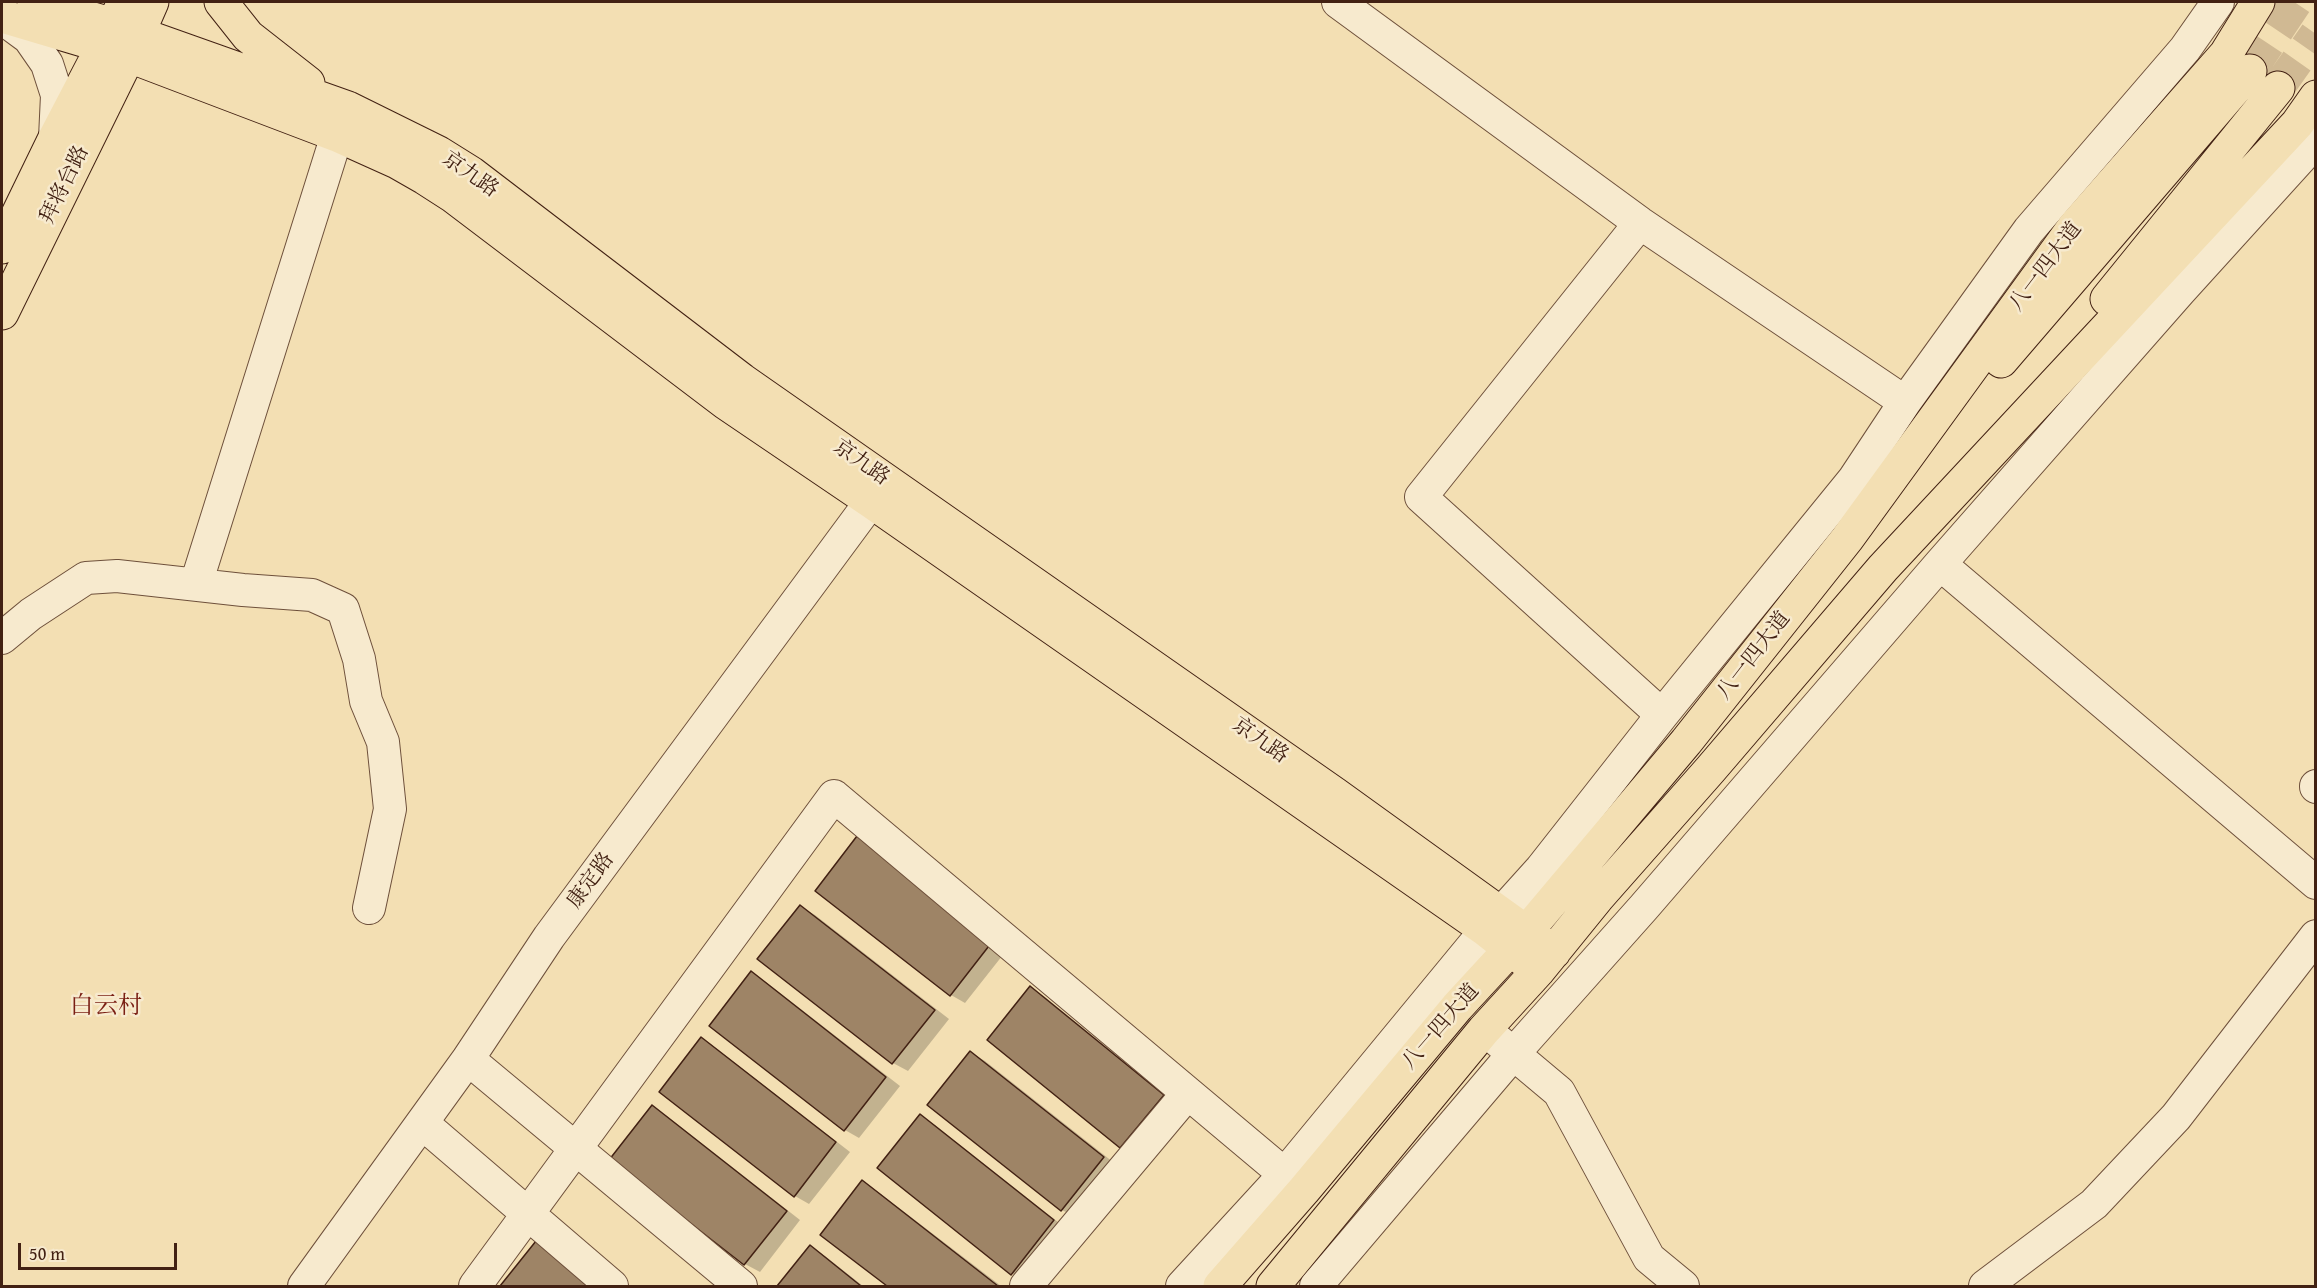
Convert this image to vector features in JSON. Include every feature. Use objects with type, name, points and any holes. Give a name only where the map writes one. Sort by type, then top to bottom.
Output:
[{"type":"main road","points":[[34,2],[122,33]]},
{"type":"main road","points":[[122,33],[152,2]]},
{"type":"main road","points":[[220,2],[248,36],[274,57],[343,122]]},
{"type":"main road","name":"八一四大道","points":[[1220,1287],[1294,1183],[1457,1007],[1506,930],[1686,742],[1847,539],[2074,227],[2226,54],[2258,2]]},
{"type":"main road","points":[[2,17],[122,33]]},
{"type":"main road","name":"京九路","points":[[122,33],[343,122],[396,162],[453,196],[726,403],[879,491],[1506,930],[1546,961]]},
{"type":"main road","name":"拜将台路","points":[[2,247],[55,138],[122,33]]},
{"type":"main road","name":"拜将台路","points":[[2,313],[122,33]]},
{"type":"main road","points":[[1847,539],[2250,71]]},
{"type":"main road","points":[[1883,568],[2126,276],[2277,88]]},
{"type":"main road","name":"八一四大道","points":[[1273,1287],[1484,1030],[1546,961],[1598,897],[1883,568],[2289,132],[2316,98]]},
{"type":"street","points":[[1338,2],[1641,223],[1905,402]]},
{"type":"street","points":[[1506,930],[1541,869],[1662,715],[1854,479],[1905,402],[2029,230],[2185,49],[2218,2]]},
{"type":"street","points":[[2,17],[30,38],[47,64],[57,95],[55,138]]},
{"type":"street","points":[[195,584],[343,122]]},
{"type":"street","points":[[1316,1287],[1514,1053],[1644,908],[1940,564],[2180,291],[2316,141]]},
{"type":"street","points":[[1641,223],[1420,498],[1662,715]]},
{"type":"street","name":"康定路","points":[[304,1287],[468,1059],[549,937],[879,491]]},
{"type":"street","points":[[1940,564],[2316,883]]},
{"type":"street","points":[[2,638],[31,614],[86,578],[117,576],[312,595],[344,609],[358,659],[366,701],[383,742],[390,809],[369,908]]},
{"type":"street","points":[[475,1287],[834,796],[1294,1183],[1182,1287]]},
{"type":"street","points":[[1985,1287],[2094,1204],[2176,1117],[2316,936]]},
{"type":"street","points":[[1484,1030],[1559,1092],[1649,1258],[1683,1287]]},
{"type":"street","points":[[468,1059],[741,1287]]},
{"type":"street","points":[[1026,1287],[1187,1094]]},
{"type":"street","points":[[422,1123],[612,1287]]},
{"type":"building","points":[[857,836],[992,942],[950,996],[815,891]]},
{"type":"building","points":[[800,905],[935,1010],[892,1064],[757,959]]},
{"type":"building","points":[[751,971],[886,1077],[844,1131],[709,1026]]},
{"type":"building","points":[[1030,986],[1164,1095],[1120,1148],[987,1040]]},
{"type":"building","points":[[701,1037],[836,1142],[794,1197],[659,1092]]},
{"type":"building","points":[[970,1051],[1104,1157],[1061,1211],[927,1105]]},
{"type":"building","points":[[652,1105],[787,1211],[744,1265],[609,1160]]},
{"type":"building","points":[[920,1114],[1054,1220],[1011,1275],[877,1168]]},
{"type":"building","points":[[862,1180],[998,1286],[887,1286],[820,1235]]},
{"type":"building","points":[[536,1241],[594,1286],[500,1286]]},
{"type":"building","points":[[810,1245],[861,1286],[777,1286]]},
{"type":"tunnel","points":[[2250,71],[2296,2]]},
{"type":"tunnel","points":[[2278,88],[2316,34]]},
{"type":"district","name":"白云村","points":[[106,1007]]}]
